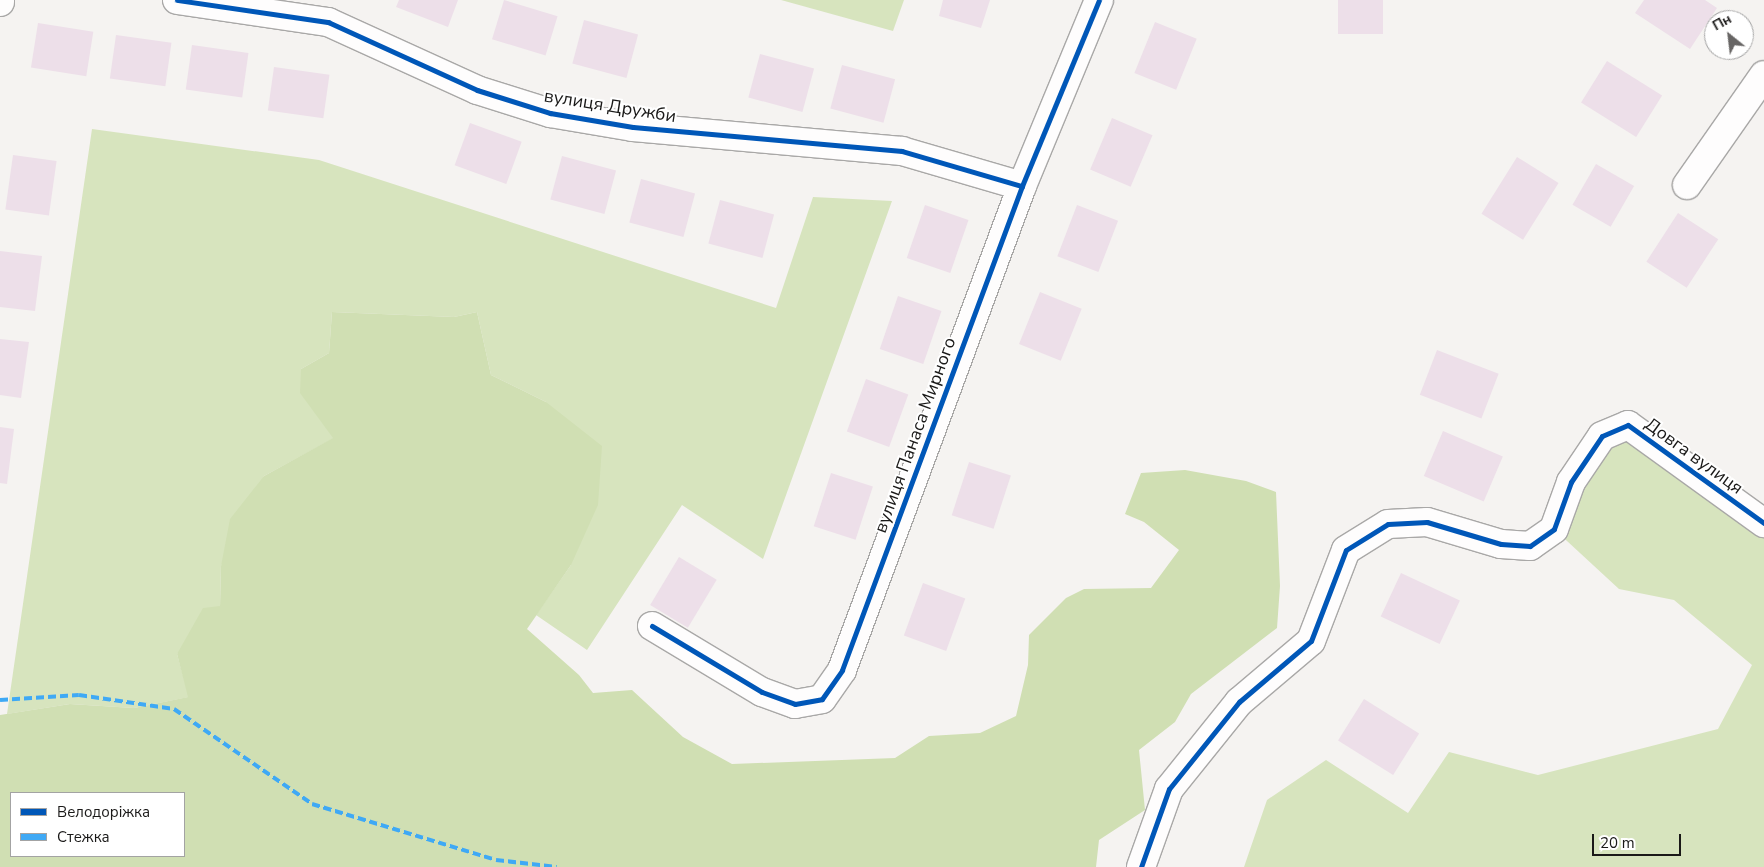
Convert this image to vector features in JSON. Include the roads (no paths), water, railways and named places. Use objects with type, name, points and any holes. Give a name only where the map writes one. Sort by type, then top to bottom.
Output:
[{"type":"street","name":"вулиця Дружби","points":[[177,0],[332,11],[477,90],[550,113],[633,127],[902,151],[1022,186]]},
{"type":"street","name":"вулиця Панаса Мирного","points":[[652,626],[762,692],[795,704],[822,699],[842,670],[1022,186],[1099,0]]},
{"type":"street","points":[[1688,185],[1764,75]]},
{"type":"street","name":"Довга вулиця","points":[[1141,867],[1168,789],[1239,702],[1311,641],[1346,550],[1388,524],[1427,522],[1501,544],[1530,546],[1554,529],[1571,482],[1602,436],[1628,426],[1764,523]]}]
